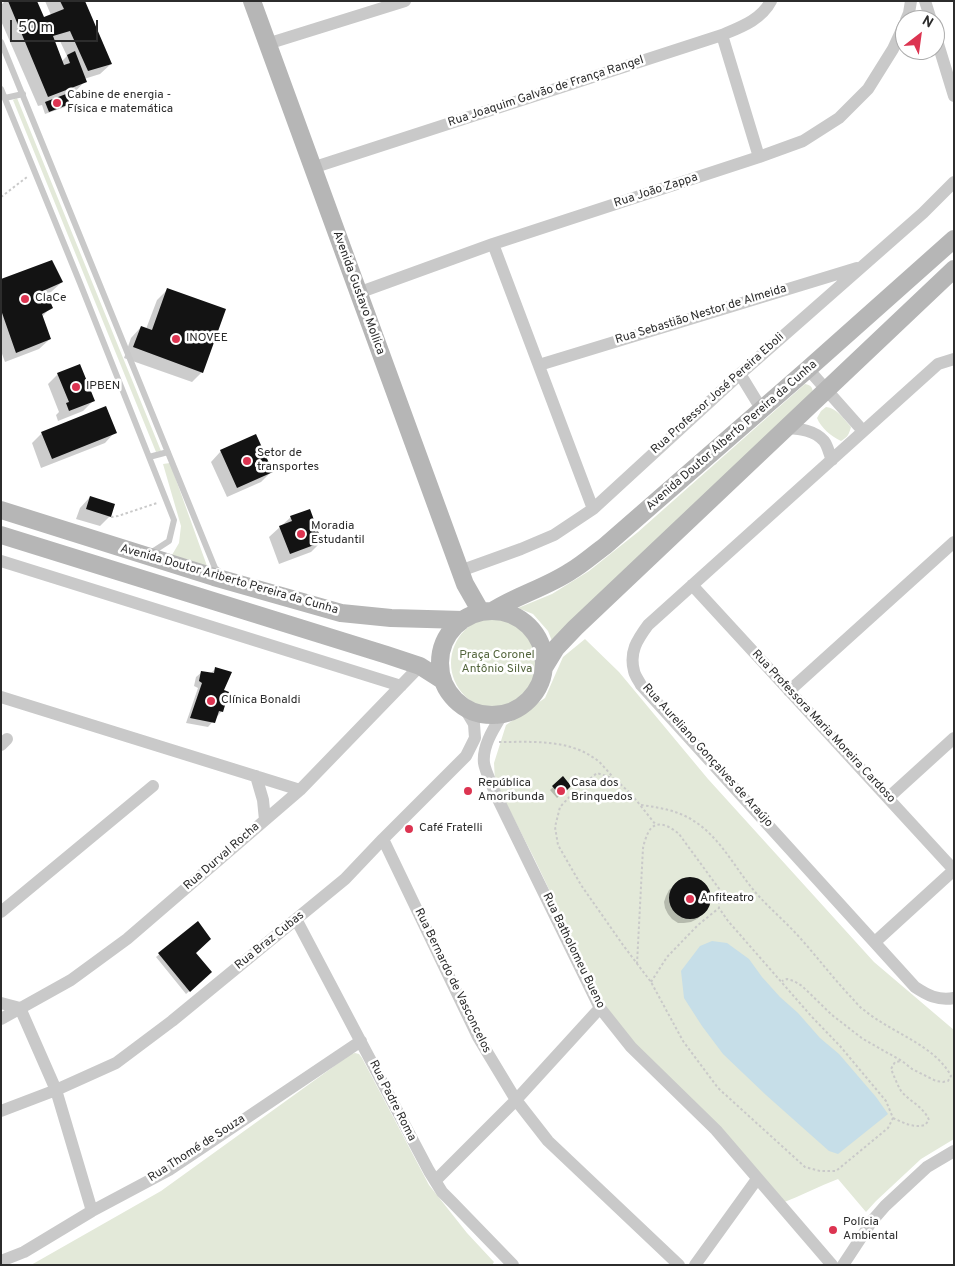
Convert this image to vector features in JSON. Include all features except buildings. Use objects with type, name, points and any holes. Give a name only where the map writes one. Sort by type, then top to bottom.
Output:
[{"type":"main road","name":"Avenida Gustavo Mollica","points":[[252,1],[476,615]]},
{"type":"main road","name":"Avenida Doutor Alberto Pereira da Cunha","points":[[476,615],[537,589],[570,572],[605,546],[762,410],[954,239]]},
{"type":"main road","points":[[545,666],[556,648],[575,628],[954,269]]},
{"type":"main road","name":"Avenida Doutor Ariberto Pereira da Cunha","points":[[1,510],[146,556],[341,613],[391,618],[438,618],[476,615]]},
{"type":"main road","name":"Avenida Doutor Ariberto Pereira da Cunha","points":[[1,535],[387,654],[420,666],[442,680]]},
{"type":"main road","points":[[476,615],[519,618],[534,630],[543,647],[545,666],[542,682],[534,697],[520,708],[502,715],[482,715],[465,708],[451,696],[442,680],[439,663],[441,650],[447,636],[476,615]]},
{"type":"street","points":[[267,44],[405,1]]},
{"type":"street","name":"Rua Joaquim Galvão de França Rangel","points":[[312,168],[722,35],[750,23],[767,8],[770,1]]},
{"type":"street","points":[[722,35],[759,157]]},
{"type":"street","name":"Rua João Zappa","points":[[358,293],[493,244],[803,141],[839,118],[868,89],[895,45]]},
{"type":"street","points":[[943,60],[954,96]]},
{"type":"street","name":"Rua Professor José Pereira Eboli","points":[[462,577],[554,535],[593,509],[740,374],[923,213],[954,182]]},
{"type":"street","points":[[493,244],[593,509]]},
{"type":"street","name":"Rua Sebastião Nestor de Almeida","points":[[539,365],[863,266]]},
{"type":"street","name":"Rua Aureliano Gonçalves de Araújo","points":[[954,359],[938,364],[692,585],[648,626],[636,641],[633,657],[634,672],[641,685],[915,987],[931,997],[954,998]]},
{"type":"street","points":[[808,369],[863,431]]},
{"type":"street","points":[[740,374],[762,410]]},
{"type":"street","points":[[787,428],[815,434],[825,442],[832,460]]},
{"type":"street","points":[[789,691],[954,542]]},
{"type":"street","points":[[1,561],[401,686]]},
{"type":"street","name":"Rua Professora Maria Moreira Cardoso","points":[[692,585],[954,870]]},
{"type":"street","name":"Rua Durval Rocha","points":[[1,1019],[72,980],[127,939],[300,790],[420,666]]},
{"type":"street","points":[[1,697],[300,790]]},
{"type":"street","name":"Rua Braz Cubas","points":[[1,1111],[56,1090],[116,1063],[172,1021],[345,879],[466,756],[475,738],[474,724],[465,708]]},
{"type":"street","name":"Rua Batholomeu Bueno","points":[[502,715],[486,746],[484,763],[495,793],[600,1008],[631,1048],[716,1130],[832,1265]]},
{"type":"street","points":[[888,798],[954,738]]},
{"type":"street","points":[[453,769],[475,765],[480,766],[488,773]]},
{"type":"street","points":[[256,776],[265,820]]},
{"type":"street","points":[[1,912],[153,786]]},
{"type":"street","name":"Rua Bernardo de Vasconcelos","points":[[383,839],[478,1037],[516,1100],[548,1141],[679,1265]]},
{"type":"street","points":[[875,942],[954,870]]},
{"type":"street","name":"Rua Padre Roma","points":[[296,919],[435,1181],[442,1192],[513,1265]]},
{"type":"street","points":[[1,1003],[20,1008],[56,1090],[92,1211]]},
{"type":"street","points":[[435,1181],[516,1100],[600,1008]]},
{"type":"street","name":"Rua Thomé de Souza","points":[[1,1261],[24,1252],[92,1211],[169,1170],[361,1041]]},
{"type":"street","points":[[842,1265],[872,1221],[885,1206],[928,1167],[954,1151]]},
{"type":"street","points":[[695,1265],[757,1179]]},
{"type":"lane","points":[[1,42],[215,568],[233,582]]},
{"type":"lane","points":[[1,89],[174,520],[169,541],[146,556]]},
{"type":"lane","points":[[5,98],[23,94]]},
{"type":"lane","points":[[149,457],[168,452]]},
{"type":"path","points":[[1,197],[35,171]]},
{"type":"path","points":[[111,517],[166,500]]},
{"type":"path","points":[[488,742],[552,743],[577,748],[596,758],[632,795],[656,824],[665,825],[679,834],[720,890],[719,908],[728,921],[812,1017],[840,1046],[886,1101],[894,1118],[915,1126],[925,1125],[929,1120],[926,1113],[902,1092],[891,1069],[895,1062],[902,1061]]},
{"type":"path","points":[[615,779],[597,773],[575,791],[560,807],[555,827],[558,845],[581,885],[651,982],[682,1041],[718,1088],[805,1168],[820,1171],[836,1171],[888,1128],[894,1118]]},
{"type":"path","points":[[641,805],[673,810],[701,826],[720,846],[756,893],[801,938],[836,981],[864,1010],[893,1030],[923,1047],[947,1069],[951,1076],[943,1082],[936,1081],[912,1069],[863,1038],[832,1015],[802,986],[787,979],[782,981]]},
{"type":"path","points":[[637,964],[643,848],[649,830],[656,824]]},
{"type":"path","points":[[651,982],[667,957],[698,925],[719,908]]},
{"type":"green space","points":[[17,98],[161,451],[156,452],[13,100]]},
{"type":"green space","points":[[805,384],[811,386],[813,392],[552,641],[548,631],[533,614],[518,608],[552,594],[589,571],[638,532]]},
{"type":"green space","points":[[826,407],[837,412],[851,427],[848,435],[841,441],[827,431],[817,418]]},
{"type":"green space","points":[[170,463],[207,566],[172,555],[179,543],[181,526],[163,464]]},
{"type":"green space","name":"Praça Coronel Antônio Silva","points":[[497,617],[514,621],[529,631],[539,646],[543,663],[539,680],[529,695],[514,705],[497,709],[480,705],[465,695],[455,680],[451,663],[455,646],[465,631],[480,621]]},
{"type":"green space","points":[[585,639],[619,672],[708,779],[874,962],[954,1030],[954,1139],[921,1159],[866,1212],[838,1179],[782,1203],[648,1059],[606,1008],[534,858],[495,782],[494,763],[506,725],[545,698],[563,657]]},
{"type":"green space","points":[[351,1054],[359,1054],[362,1058],[429,1185],[467,1233],[494,1262],[492,1265],[31,1265],[161,1191]]},
{"type":"water","points":[[712,941],[727,943],[749,959],[780,997],[798,1013],[820,1038],[839,1054],[888,1114],[838,1154],[829,1151],[723,1054],[684,998],[681,971],[700,946]]},
{"type":"place","name":"Cabine de energia - Física e matemática","points":[[57,103]]},
{"type":"place","name":"ClaCe","points":[[25,299]]},
{"type":"place","name":"INOVEE","points":[[176,339]]},
{"type":"place","name":"IPBEN","points":[[76,387]]},
{"type":"place","name":"Setor de transportes","points":[[247,461]]},
{"type":"place","name":"Moradia Estudantil","points":[[301,534]]},
{"type":"place","name":"Clínica Bonaldi","points":[[211,701]]},
{"type":"place","name":"República Amoribunda","points":[[468,791]]},
{"type":"place","name":"Casa dos Brinquedos","points":[[561,791]]},
{"type":"place","name":"Café Fratelli","points":[[409,829]]},
{"type":"place","name":"Anfiteatro","points":[[690,899]]},
{"type":"place","name":"Polícia Ambiental","points":[[833,1230]]}]
